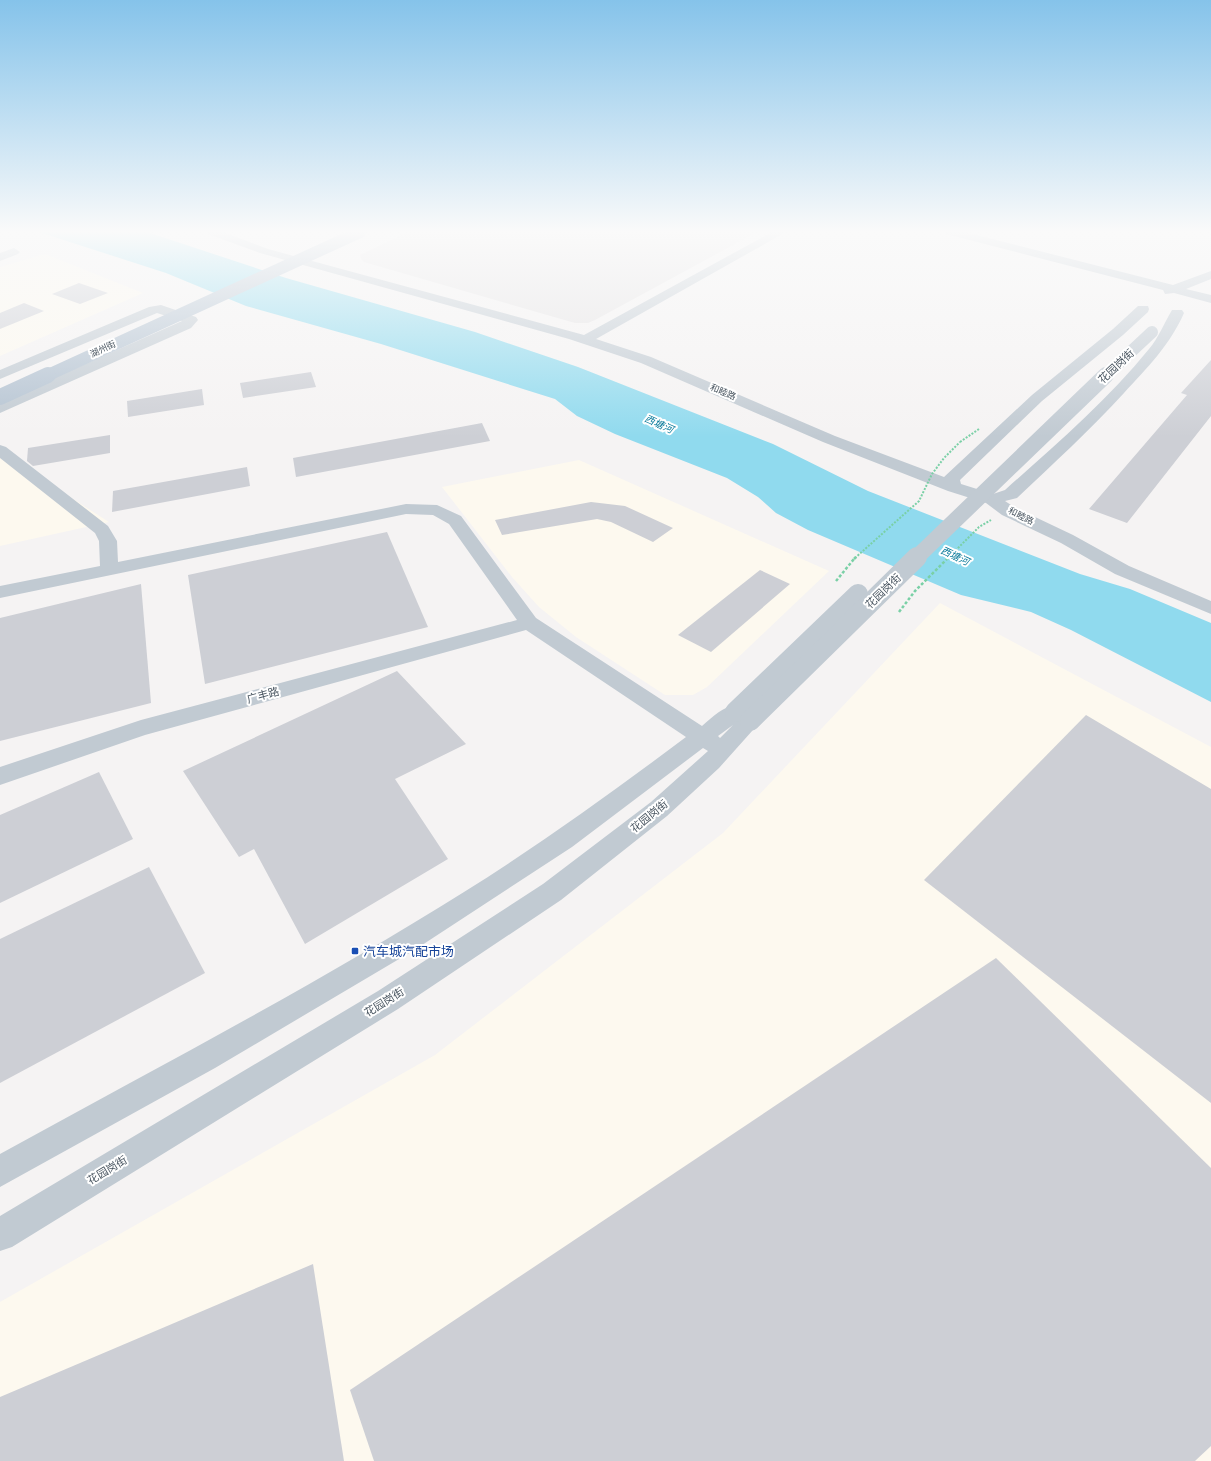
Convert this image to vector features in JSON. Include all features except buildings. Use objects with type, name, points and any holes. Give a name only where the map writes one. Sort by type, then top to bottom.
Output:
[{"type":"main road","name":"湖州街","points":[[0,390],[197,300]]},
{"type":"main road","name":"湖州街","points":[[0,397],[211,300]]},
{"type":"street","name":"和睦路","points":[[444,300],[584,340],[646,360],[829,439],[954,487],[992,499],[1008,511],[1067,539],[1122,570],[1211,608]]},
{"type":"street","points":[[584,340],[657,300]]},
{"type":"street","points":[[954,487],[950,479],[1038,398],[1156,300]]},
{"type":"street","name":"花园岗街","points":[[0,1235],[388,1000],[552,892],[659,809],[712,744],[1012,464],[1145,331],[1177,313],[1179,305],[1185,300]]},
{"type":"street","points":[[1145,331],[1150,304]]},
{"type":"street","points":[[0,375],[154,310],[161,308],[191,320],[186,325],[0,408]]},
{"type":"street","points":[[992,499],[1011,494],[1106,406],[1157,350],[1170,330],[1177,313]]},
{"type":"street","points":[[0,450],[102,530],[108,541],[109,570]]},
{"type":"street","points":[[0,592],[406,509],[437,510],[455,520],[529,623],[712,744]]},
{"type":"street","name":"广丰路","points":[[0,776],[141,728],[529,623]]},
{"type":"street","name":"花园岗街","points":[[0,1171],[367,965],[537,858],[625,797],[712,744]]},
{"type":"path","points":[[836,581],[854,559],[919,501],[932,474],[960,442],[983,426]]},
{"type":"path","points":[[899,612],[915,591],[979,527]]},
{"type":"shaded area","points":[[0,300],[127,300],[0,356]]},
{"type":"shaded area","points":[[496,300],[631,300],[588,323],[575,323]]},
{"type":"shaded area","points":[[0,452],[109,522],[0,546]]},
{"type":"shaded area","points":[[579,460],[829,571],[707,687],[693,695],[665,695],[576,637],[539,607],[512,577],[442,487]]},
{"type":"shaded area","points":[[940,603],[1211,747],[1211,1461],[0,1461],[0,1302],[435,1055],[723,833]]},
{"type":"water","name":"西塘河","points":[[232,300],[364,300],[475,332],[578,367],[773,444],[868,491],[1080,574],[1130,589],[1211,623],[1211,702],[1071,630],[1031,612],[961,595],[808,530],[776,513],[758,497],[727,478],[615,434],[577,416],[555,399],[381,344],[246,306]]},
{"type":"place","name":"汽车城汽配市场","points":[[355,951]]}]
